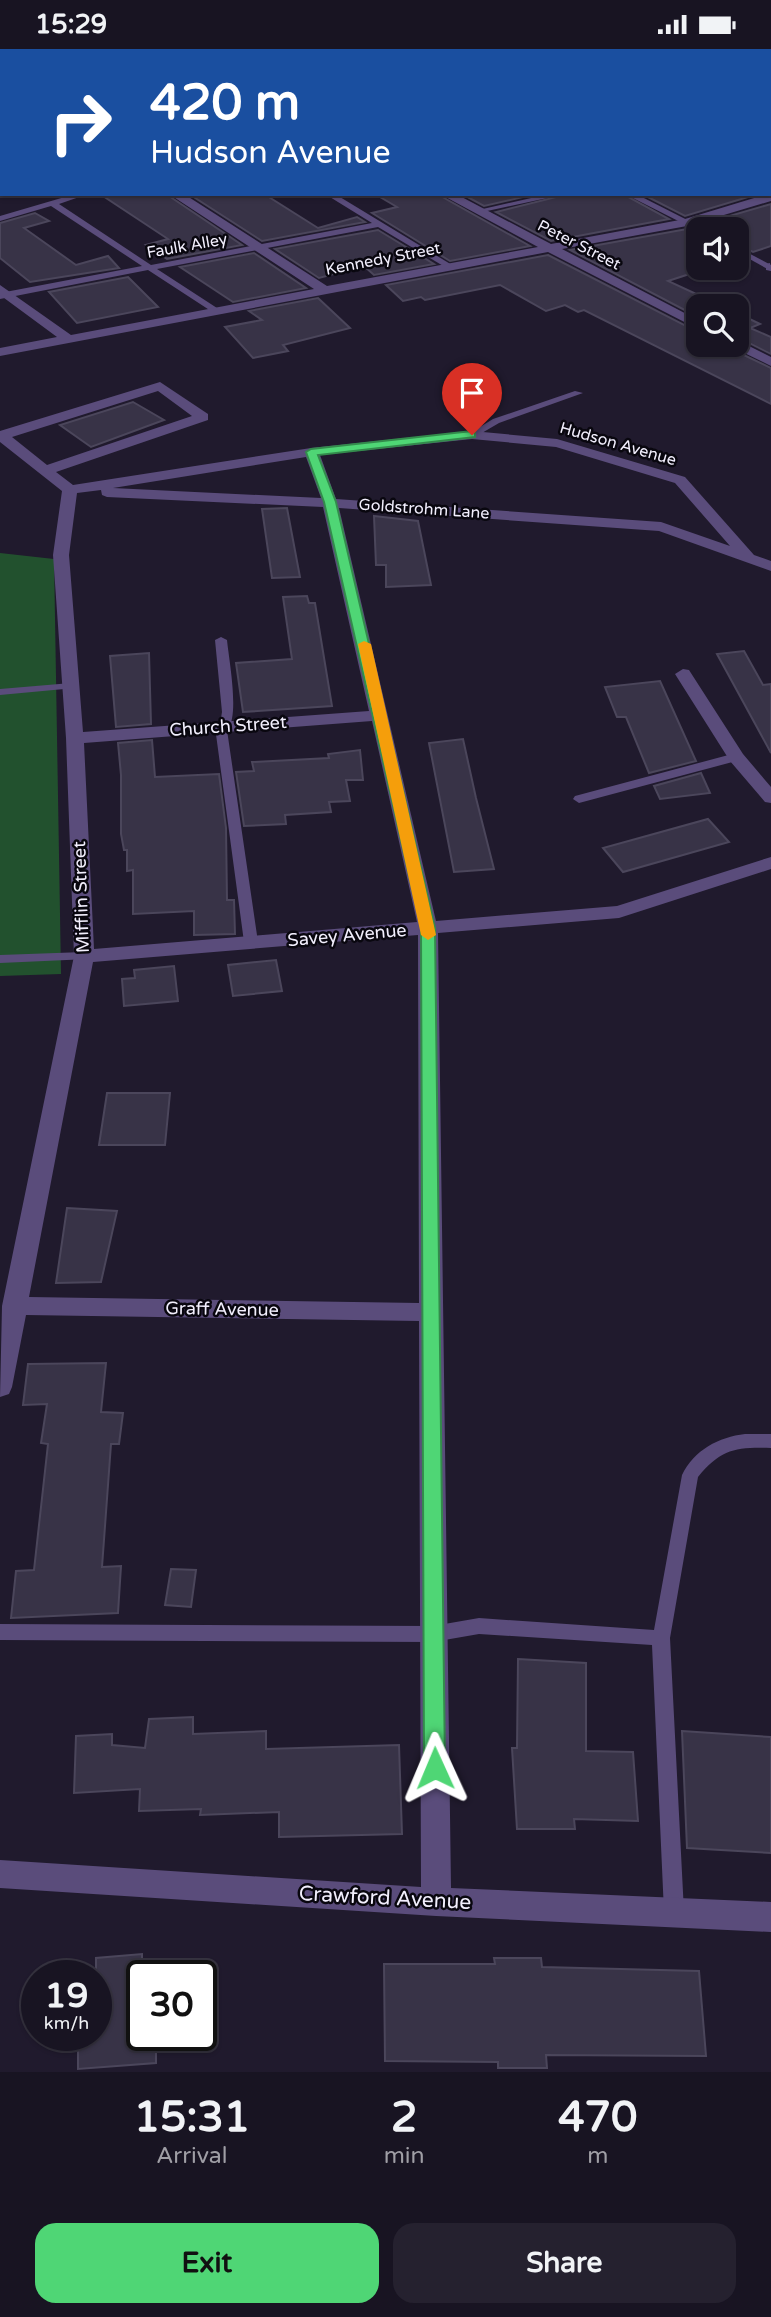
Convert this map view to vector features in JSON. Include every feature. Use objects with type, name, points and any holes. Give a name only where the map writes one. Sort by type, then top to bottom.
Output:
[{"type":"street","points":[[178,196],[323,289]]},
{"type":"street","name":"Peter Street","points":[[450,196],[543,247],[686,319]]},
{"type":"street","name":"Kennedy Street","points":[[704,217],[771,197]]},
{"type":"street","name":"Kennedy Street","points":[[0,352],[543,247],[686,222]]},
{"type":"street","points":[[2,293],[68,339]]},
{"type":"street","points":[[749,350],[771,362]]},
{"type":"street","points":[[0,436],[160,386],[203,417],[46,470]]},
{"type":"street","name":"Hudson Avenue","points":[[70,490],[311,452],[472,435],[557,443],[680,480],[748,557]]},
{"type":"street","points":[[0,436],[70,490]]},
{"type":"street","points":[[311,452],[330,502],[428,928],[436,1902]]},
{"type":"street","name":"Goldstrohm Lane","points":[[70,490],[330,502],[662,527],[771,566]]},
{"type":"street","name":"Mifflin Street","points":[[0,1387],[84,956],[75,739],[61,555],[70,490]]},
{"type":"street","points":[[683,674],[736,757],[771,798]]},
{"type":"street","name":"Church Street","points":[[75,739],[381,715]]},
{"type":"street","name":"Savey Avenue","points":[[84,956],[619,912],[771,863]]},
{"type":"street","name":"Graff Avenue","points":[[14,1306],[430,1312]]},
{"type":"street","name":"Crawford Avenue","points":[[0,1874],[436,1902],[771,1917]]},
{"type":"lane","points":[[0,219],[78,196]]},
{"type":"lane","points":[[332,196],[448,265]]},
{"type":"lane","points":[[478,211],[552,196]]},
{"type":"lane","points":[[633,196],[686,222]]},
{"type":"lane","points":[[52,204],[214,310]]},
{"type":"lane","name":"Faulk Alley","points":[[2,293],[379,224]]},
{"type":"lane","points":[[749,255],[771,267]]},
{"type":"lane","points":[[472,435],[496,421],[578,393]]},
{"type":"lane","points":[[221,640],[228,712],[223,727],[251,942]]},
{"type":"lane","points":[[0,692],[71,686]]},
{"type":"lane","points":[[579,799],[736,757]]},
{"type":"lane","points":[[0,959],[84,956]]},
{"type":"lane","points":[[674,1913],[661,1638],[690,1475],[706,1454],[732,1440],[771,1441]]},
{"type":"lane","points":[[0,1632],[433,1634],[480,1626],[661,1638]]},
{"type":"green space","points":[[0,553],[54,559],[61,974],[0,976]]},
{"type":"building","points":[[103,196],[169,196],[242,245],[167,259],[146,245],[168,239]]},
{"type":"building","points":[[192,196],[267,196],[318,228],[357,217],[365,222],[262,241]]},
{"type":"building","points":[[378,196],[441,196],[530,246],[450,261],[372,213],[397,207]]},
{"type":"building","points":[[466,196],[527,196],[484,206]]},
{"type":"building","points":[[560,196],[627,196],[669,219],[551,241],[496,212]]},
{"type":"building","points":[[646,196],[751,196],[685,216]]},
{"type":"building","points":[[771,204],[771,246],[753,252],[749,250],[749,217],[726,217]]},
{"type":"building","points":[[35,213],[49,221],[24,228],[76,265],[108,256],[119,268],[30,282],[0,258],[0,223]]},
{"type":"building","points":[[686,229],[686,275],[668,281],[696,294],[686,294],[686,311],[570,250]]},
{"type":"building","points":[[378,230],[434,264],[374,275],[364,266],[319,278],[275,249]]},
{"type":"building","points":[[254,253],[306,288],[233,302],[180,267]]},
{"type":"building","points":[[548,255],[686,326],[686,357],[748,357],[771,368],[771,404],[584,310],[578,312],[565,305],[546,311],[500,285],[425,300],[421,297],[403,301],[386,285]]},
{"type":"building","points":[[128,277],[158,307],[77,323],[49,292]]},
{"type":"building","points":[[318,298],[350,328],[283,345],[288,351],[253,358],[225,327],[262,320],[249,311]]},
{"type":"building","points":[[749,319],[760,324],[750,328],[771,337],[771,354],[749,343]]},
{"type":"building","points":[[133,402],[164,420],[91,447],[60,425]]},
{"type":"building","points":[[287,508],[300,577],[272,578],[262,509]]},
{"type":"building","points":[[374,516],[418,521],[431,585],[386,587],[386,565],[376,565]]},
{"type":"building","points":[[307,596],[309,603],[315,603],[332,706],[243,712],[236,663],[292,659],[283,597]]},
{"type":"building","points":[[744,651],[763,685],[771,684],[771,753],[717,654]]},
{"type":"building","points":[[149,653],[151,724],[116,727],[110,656]]},
{"type":"building","points":[[660,681],[696,761],[649,773],[626,717],[617,717],[605,687]]},
{"type":"building","points":[[463,739],[494,869],[454,872],[429,743]]},
{"type":"building","points":[[152,740],[155,777],[219,774],[226,828],[227,900],[234,900],[235,934],[194,935],[194,911],[133,914],[133,870],[127,871],[127,850],[124,850],[121,834],[118,743]]},
{"type":"building","points":[[360,750],[363,780],[346,780],[350,801],[329,802],[331,812],[285,815],[286,824],[244,826],[236,772],[254,771],[252,762],[329,758],[328,754]]},
{"type":"building","points":[[701,773],[710,793],[660,799],[654,786]]},
{"type":"building","points":[[708,819],[729,842],[623,872],[603,848]]},
{"type":"building","points":[[276,960],[282,991],[233,996],[228,965]]},
{"type":"building","points":[[174,966],[178,1001],[124,1006],[122,979],[135,978],[134,970]]},
{"type":"building","points":[[107,1093],[170,1093],[165,1145],[99,1145]]},
{"type":"building","points":[[67,1208],[117,1211],[101,1282],[56,1283]]},
{"type":"building","points":[[106,1363],[101,1412],[123,1413],[119,1444],[111,1444],[102,1567],[121,1566],[118,1613],[11,1618],[16,1571],[34,1570],[48,1444],[41,1443],[47,1404],[23,1405],[28,1364]]},
{"type":"building","points":[[171,1569],[196,1570],[191,1607],[165,1605]]},
{"type":"building","points":[[518,1659],[586,1663],[586,1751],[633,1752],[638,1821],[574,1819],[575,1829],[517,1829],[512,1748],[517,1748]]},
{"type":"building","points":[[193,1717],[193,1734],[266,1731],[266,1749],[399,1745],[402,1834],[279,1837],[279,1812],[200,1815],[201,1809],[139,1811],[140,1789],[74,1793],[76,1736],[112,1734],[112,1745],[145,1748],[149,1719]]},
{"type":"building","points":[[682,1731],[771,1737],[771,1853],[687,1848]]},
{"type":"building","points":[[142,1954],[142,1960],[126,1960],[126,2051],[156,2051],[156,2063],[78,2069],[78,2051],[112,2051],[112,1960],[96,1958]]},
{"type":"building","points":[[494,1958],[541,1958],[542,1967],[699,1971],[706,2056],[546,2055],[547,2068],[498,2068],[498,2062],[385,2061],[384,1964],[495,1964]]},
{"type":"slow traffic","points":[[364,644],[428,935]]},
{"type":"route","points":[[435,1768],[428,928],[330,502],[311,452],[472,435]]}]
